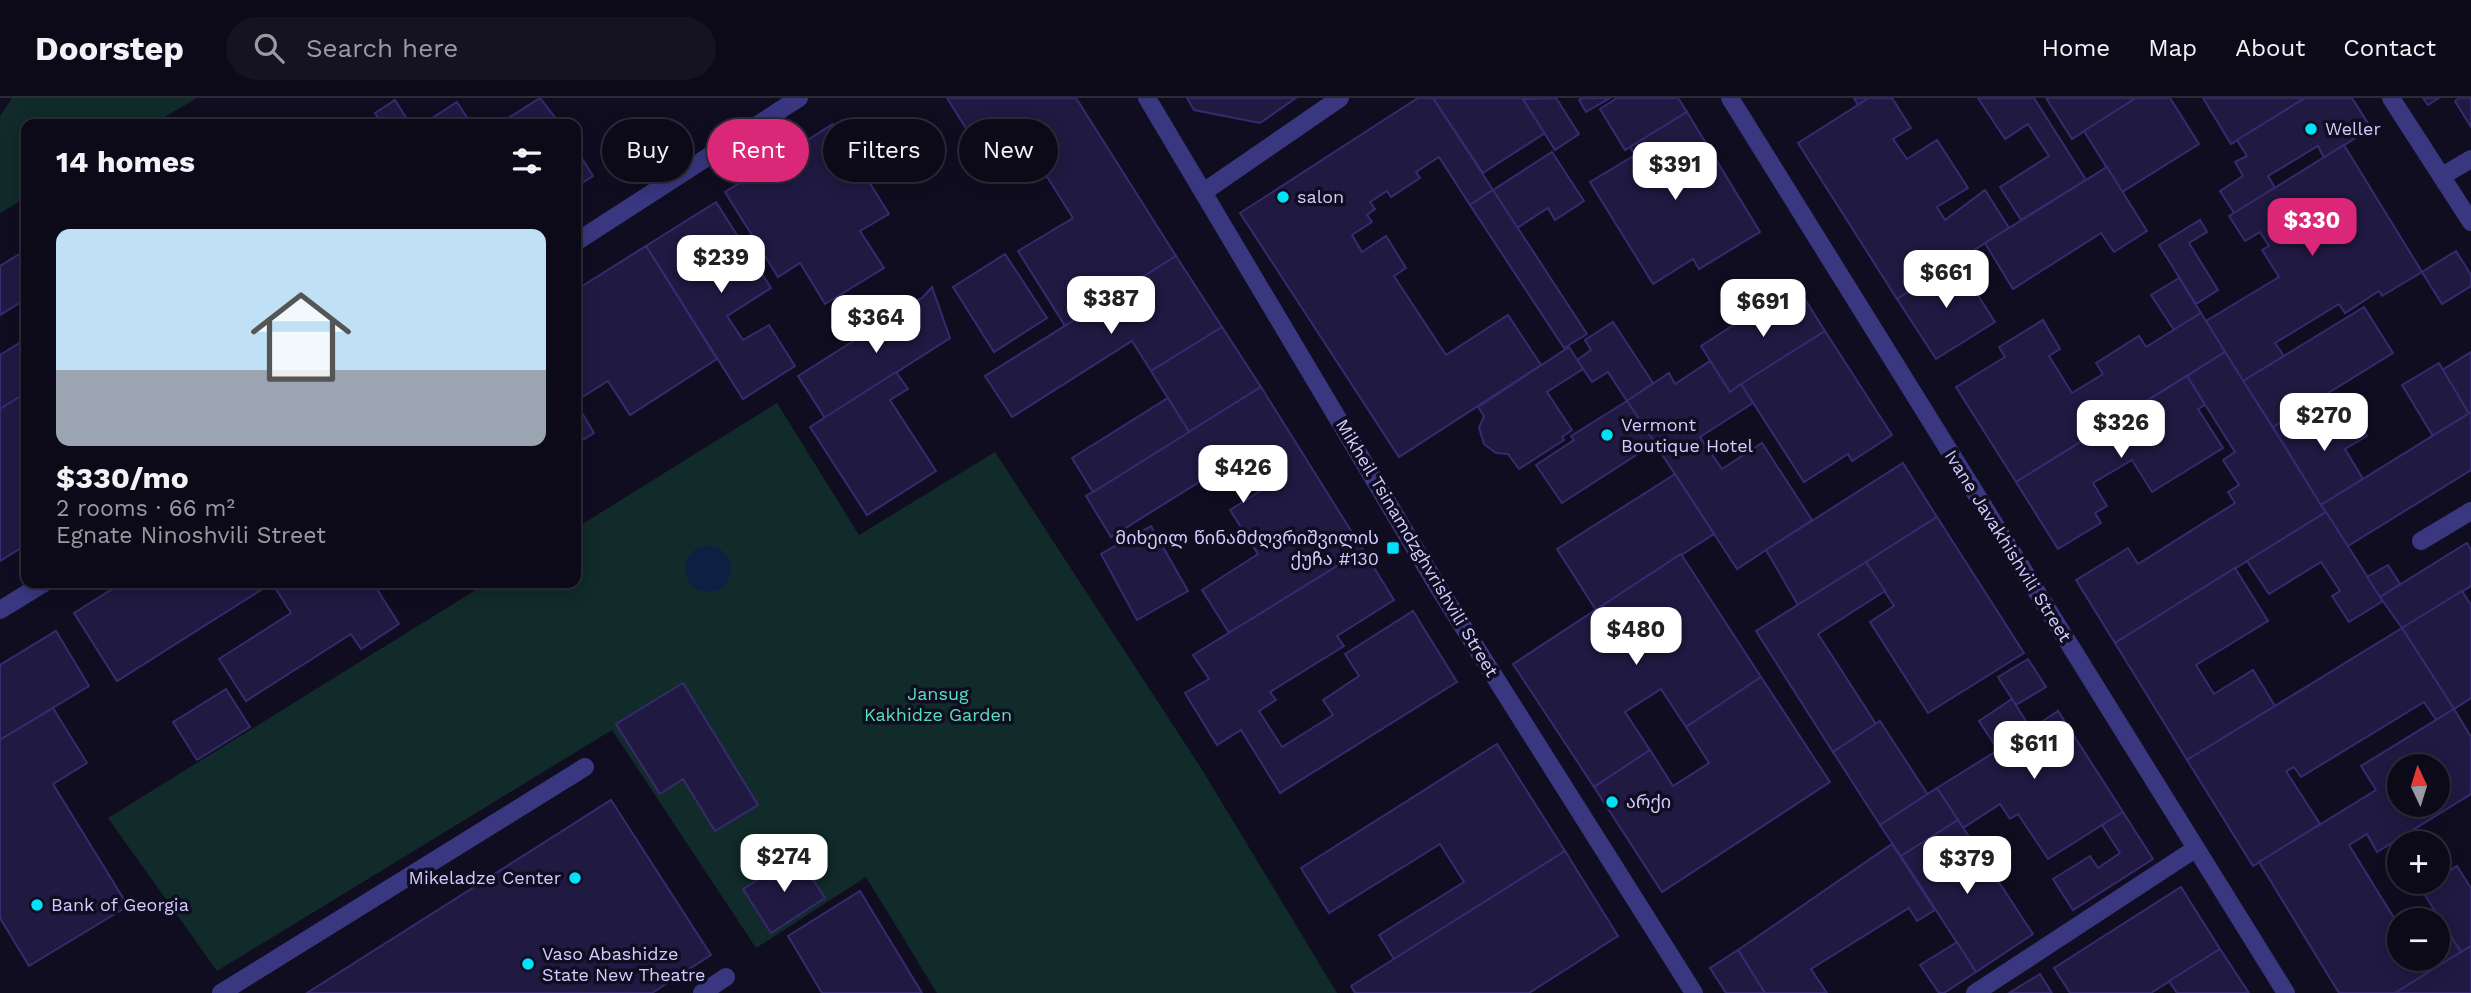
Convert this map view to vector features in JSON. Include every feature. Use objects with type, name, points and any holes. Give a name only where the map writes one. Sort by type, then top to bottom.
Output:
[{"type":"street","points":[[581,239],[799,98]]},
{"type":"street","name":"Mikheil Tsinamdzghvrishvili Street","points":[[1147,98],[1205,191],[1438,587],[1694,993]]},
{"type":"street","points":[[1205,191],[1340,98]]},
{"type":"street","name":"Ivane Javakhishvili Street","points":[[1730,98],[2286,993]]},
{"type":"street","points":[[2391,98],[2471,222]]},
{"type":"street","points":[[2442,176],[2471,159]]},
{"type":"street","points":[[2421,541],[2471,511]]},
{"type":"street","points":[[0,610],[36,588]]},
{"type":"street","points":[[221,993],[585,767]]},
{"type":"street","points":[[1975,993],[2195,849]]},
{"type":"street","points":[[702,993],[726,977]]},
{"type":"green space","points":[[12,98],[197,98],[161,119],[21,119],[21,201],[0,213],[0,116]]},
{"type":"green space","name":"Jansug Kakhidze Garden","points":[[777,403],[859,535],[995,452],[1201,768],[1337,993],[937,993],[866,877],[756,948],[612,730],[217,971],[108,818],[479,588],[581,588],[581,525]]},
{"type":"water","points":[[708,546],[724,553],[731,569],[724,585],[708,592],[692,585],[685,569],[692,553]]},
{"type":"building","points":[[540,98],[556,119],[507,119]]},
{"type":"building","points":[[947,98],[1076,98],[1176,256],[1065,326],[1018,251],[1073,218],[1050,182],[1058,182],[1058,119],[960,119]]},
{"type":"building","points":[[1187,98],[1296,98],[1260,123],[1194,110]]},
{"type":"building","points":[[1418,98],[1433,98],[1493,190],[1470,205],[1439,157],[1416,172],[1420,178],[1391,197],[1387,191],[1370,202],[1375,209],[1367,215],[1372,222],[1352,235],[1362,252],[1386,236],[1406,268],[1394,276],[1446,355],[1508,315],[1541,365],[1399,457],[1240,213]]},
{"type":"building","points":[[1433,98],[1522,98],[1545,133],[1483,173]]},
{"type":"building","points":[[1556,98],[1579,134],[1555,150],[1523,99]]},
{"type":"building","points":[[1610,98],[1586,112],[1579,100]]},
{"type":"building","points":[[1617,98],[1678,98],[1687,112],[1625,150],[1600,109]]},
{"type":"building","points":[[1854,98],[1869,98],[1858,105]]},
{"type":"building","points":[[1869,98],[1892,98],[1911,128],[1893,139],[1907,159],[1937,140],[1968,188],[1937,207],[1945,220],[1985,190],[2009,228],[1897,299],[1798,143]]},
{"type":"building","points":[[1978,98],[2034,98],[2086,180],[2021,220],[2000,187],[2049,156],[2028,124],[2005,139]]},
{"type":"building","points":[[2046,98],[2136,98],[2072,139]]},
{"type":"building","points":[[2136,98],[2170,98],[2199,144],[2122,192],[2084,131]]},
{"type":"building","points":[[2203,98],[2305,98],[2231,144]]},
{"type":"building","points":[[2305,98],[2352,98],[2371,128],[2324,158],[2318,146],[2268,176],[2275,188],[2234,213],[2220,191],[2243,176],[2235,162],[2247,156],[2237,140]]},
{"type":"building","points":[[2423,98],[2439,98],[2428,105]]},
{"type":"building","points":[[2471,98],[2471,127],[2455,101]]},
{"type":"building","points":[[395,100],[407,119],[379,119],[375,113]]},
{"type":"building","points":[[457,102],[468,119],[431,119]]},
{"type":"building","points":[[1687,112],[1760,232],[1699,269],[1693,259],[1653,284],[1590,182],[1635,155],[1630,147]]},
{"type":"building","points":[[823,130],[823,182],[869,182],[889,214],[860,231],[884,268],[825,304],[800,263],[778,277],[725,192],[741,182],[809,182],[809,139]]},
{"type":"building","points":[[2344,145],[2422,272],[2382,296],[2379,291],[2345,313],[2339,304],[2275,343],[2284,356],[2243,381],[2206,321],[2279,277],[2262,250],[2269,246],[2260,232],[2245,241],[2229,216]]},
{"type":"building","points":[[1552,152],[1584,201],[1555,220],[1548,208],[1517,228],[1493,190]]},
{"type":"building","points":[[581,157],[593,176],[581,184]]},
{"type":"building","points":[[2107,167],[2147,231],[2114,252],[2101,233],[2013,289],[1985,243]]},
{"type":"building","points":[[1493,190],[1587,334],[1564,348],[1470,205]]},
{"type":"building","points":[[716,202],[771,288],[727,316],[743,340],[769,325],[795,366],[743,399],[646,246]]},
{"type":"building","points":[[2200,220],[2207,232],[2189,243],[2218,290],[2196,304],[2159,245]]},
{"type":"building","points":[[646,246],[717,359],[630,415],[608,381],[581,398],[581,287]]},
{"type":"building","points":[[2456,251],[2471,275],[2471,286],[2442,304],[2422,272]]},
{"type":"building","points":[[21,253],[21,302],[0,315],[0,266]]},
{"type":"building","points":[[1005,254],[1047,318],[994,352],[953,287]]},
{"type":"building","points":[[1176,256],[1222,327],[1151,371],[1132,341],[1012,417],[985,376]]},
{"type":"building","points":[[1956,261],[1995,322],[1936,359],[1897,299]]},
{"type":"building","points":[[2179,278],[2201,313],[2174,330],[2151,295]]},
{"type":"building","points":[[1796,285],[1825,331],[1730,392],[1701,346]]},
{"type":"building","points":[[932,287],[950,338],[825,418],[798,376],[923,297]]},
{"type":"building","points":[[2364,307],[2393,353],[2273,427],[2243,381]]},
{"type":"building","points":[[2201,313],[2225,352],[2016,482],[1956,387],[2005,357],[1999,347],[2043,320],[2060,349],[2049,356],[2072,393],[2103,374],[2096,363],[2139,336],[2146,347]]},
{"type":"building","points":[[1613,322],[1653,383],[1627,401],[1608,372],[1592,382],[1577,360],[1591,350],[1585,340]]},
{"type":"building","points":[[1222,327],[1261,387],[1189,432],[1151,371]]},
{"type":"building","points":[[1825,331],[1892,435],[1852,461],[1848,454],[1804,482],[1741,384]]},
{"type":"building","points":[[21,342],[21,396],[0,409],[0,355]]},
{"type":"building","points":[[1569,347],[1583,369],[1547,392],[1572,430],[1562,437],[1564,440],[1519,469],[1508,454],[1496,453],[1484,444],[1479,428],[1484,416],[1478,407]]},
{"type":"building","points":[[2225,352],[2326,512],[2115,643],[2076,580],[2128,548],[2138,564],[2235,503],[2228,492],[2239,485],[2223,460],[2235,452],[2187,376]]},
{"type":"building","points":[[2471,352],[2471,412],[2469,414],[2442,370]]},
{"type":"building","points":[[1710,361],[1730,392],[1741,384],[1753,403],[1700,437],[1722,469],[1762,443],[1812,520],[1737,569],[1627,401],[1669,373],[1675,384]]},
{"type":"building","points":[[2439,363],[2469,414],[2433,436],[2402,385]]},
{"type":"building","points":[[896,372],[908,389],[890,400],[936,471],[867,515],[810,427]]},
{"type":"building","points":[[2187,376],[2205,405],[2198,409],[2223,448],[2152,492],[2132,460],[2093,483],[2107,506],[2095,513],[2101,523],[2058,549],[2016,482]]},
{"type":"building","points":[[1261,387],[1363,550],[1229,633],[1202,590],[1258,554],[1230,510],[1265,488],[1254,470],[1226,487],[1217,471],[1111,537],[1086,496]]},
{"type":"building","points":[[21,396],[21,548],[0,561],[0,409]]},
{"type":"building","points":[[1168,398],[1189,432],[1093,492],[1072,458]]},
{"type":"building","points":[[1627,401],[1655,443],[1562,503],[1536,465],[1574,440],[1571,436]]},
{"type":"building","points":[[2350,408],[2367,436],[2345,449],[2363,479],[2321,505],[2273,427],[2290,417],[2296,427],[2308,420],[2314,430]]},
{"type":"building","points":[[581,411],[594,433],[581,441]]},
{"type":"building","points":[[2471,412],[2471,470],[2348,546],[2321,505]]},
{"type":"building","points":[[1903,463],[1937,517],[1798,605],[1766,550]]},
{"type":"building","points":[[1675,474],[1714,534],[1596,610],[1557,549]]},
{"type":"building","points":[[2326,512],[2383,601],[2349,622],[2332,596],[2340,591],[2321,562],[2269,594],[2247,561]]},
{"type":"building","points":[[1937,517],[2024,653],[1928,713],[1870,622],[1894,606],[1866,562]]},
{"type":"building","points":[[1151,526],[1188,591],[1137,620],[1101,554]]},
{"type":"building","points":[[2467,543],[2471,550],[2471,586],[2402,628],[2380,597]]},
{"type":"building","points":[[1363,550],[1394,600],[1337,636],[1344,646],[1270,692],[1276,700],[1259,711],[1282,747],[1333,715],[1323,700],[1359,676],[1345,654],[1413,611],[1457,682],[1280,793],[1241,730],[1217,745],[1185,693],[1209,679],[1193,655]]},
{"type":"building","points":[[1681,554],[1761,677],[1686,727],[1661,689],[1625,712],[1650,750],[1594,787],[1513,664]]},
{"type":"building","points":[[1866,562],[1885,591],[1818,634],[1876,724],[1833,752],[1756,631]]},
{"type":"building","points":[[2388,565],[2400,584],[2380,597],[2367,577]]},
{"type":"building","points":[[2235,568],[2268,621],[2196,665],[2214,694],[2253,670],[2275,706],[2187,760],[2115,643]]},
{"type":"building","points":[[114,588],[264,588],[117,681],[74,613]]},
{"type":"building","points":[[275,588],[376,588],[399,624],[361,649],[351,634],[246,701],[219,659],[291,613]]},
{"type":"building","points":[[2462,591],[2471,605],[2471,698],[2454,709],[2402,628]]},
{"type":"building","points":[[2402,628],[2454,709],[2436,720],[2424,702],[2301,777],[2294,767],[2286,771],[2320,824],[2253,866],[2187,760]]},
{"type":"building","points":[[56,631],[89,686],[0,740],[0,665]]},
{"type":"building","points":[[2028,659],[2046,687],[2016,705],[1998,677]]},
{"type":"building","points":[[1761,677],[1830,782],[1662,892],[1594,787],[1650,750],[1673,786],[1709,763],[1686,727]]},
{"type":"building","points":[[683,683],[758,805],[715,831],[683,779],[660,794],[616,724]]},
{"type":"building","points":[[226,689],[250,727],[197,760],[173,722]]},
{"type":"building","points":[[2012,699],[2031,729],[2058,711],[2123,812],[2048,859],[2018,814],[2010,819],[2000,804],[1963,828],[1937,788],[1998,750],[1979,721]]},
{"type":"building","points":[[53,708],[87,763],[53,784],[128,906],[29,966],[0,918],[0,740]]},
{"type":"building","points":[[2454,709],[2471,737],[2471,794],[2450,807],[2450,754],[2387,754],[2387,817],[2434,817],[2411,831],[2387,831],[2387,846],[2377,852],[2367,834],[2349,845],[2388,908],[2387,971],[2430,971],[2395,993],[2339,993],[2259,862],[2376,790],[2361,766]]},
{"type":"building","points":[[1880,721],[1928,795],[1880,825],[1833,752]]},
{"type":"building","points":[[1497,744],[1565,851],[1394,959],[1379,935],[1464,882],[1440,844],[1329,913],[1301,868]]},
{"type":"building","points":[[1937,788],[1958,820],[1901,856],[1880,825]]},
{"type":"building","name":"Mikeladze Center","points":[[611,800],[711,955],[652,993],[307,993]]},
{"type":"building","points":[[2123,812],[2153,859],[2073,910],[2053,879],[2090,856],[2098,868],[2120,853],[2102,825]]},
{"type":"building","points":[[1958,820],[2033,934],[1976,972],[1901,856]]},
{"type":"building","points":[[1892,844],[1935,910],[1917,921],[1909,908],[1811,969],[1827,993],[1765,993],[1738,950]]},
{"type":"building","points":[[1565,851],[1618,936],[1529,993],[1355,993],[1351,986]]},
{"type":"building","points":[[797,855],[825,898],[771,933],[743,889]]},
{"type":"building","points":[[2457,866],[2471,888],[2471,946],[2461,952],[2450,935],[2450,908],[2433,908],[2424,894],[2450,894],[2450,870]]},
{"type":"building","points":[[2181,887],[2220,949],[2151,993],[2070,993],[2054,968]]},
{"type":"building","points":[[860,891],[922,993],[822,993],[788,936]]},
{"type":"building","points":[[2450,934],[2461,952],[2450,959]]},
{"type":"building","points":[[1957,942],[1976,972],[1944,993],[1939,993],[1920,965]]},
{"type":"building","points":[[2471,946],[2471,993],[2395,993],[2430,971],[2450,971],[2450,959]]},
{"type":"building","points":[[2220,949],[2249,993],[2177,993],[2169,981]]},
{"type":"building","points":[[1738,950],[1765,993],[1726,993],[1710,968]]},
{"type":"building","points":[[2040,974],[2052,993],[2009,993]]},
{"type":"place","name":"Weller","points":[[2311,129]]},
{"type":"place","name":"salon","points":[[1283,197]]},
{"type":"place","name":"Vermont Boutique Hotel","points":[[1607,435]]},
{"type":"place","name":"მიხეილ წინამძღვრიშვილის ქუჩა #130","points":[[1393,548]]},
{"type":"place","name":"არქი","points":[[1612,802]]},
{"type":"place","name":"Mikeladze Center","points":[[575,878]]},
{"type":"place","name":"Bank of Georgia","points":[[37,905]]},
{"type":"place","name":"Vaso Abashidze State New Theatre","points":[[528,964]]}]
